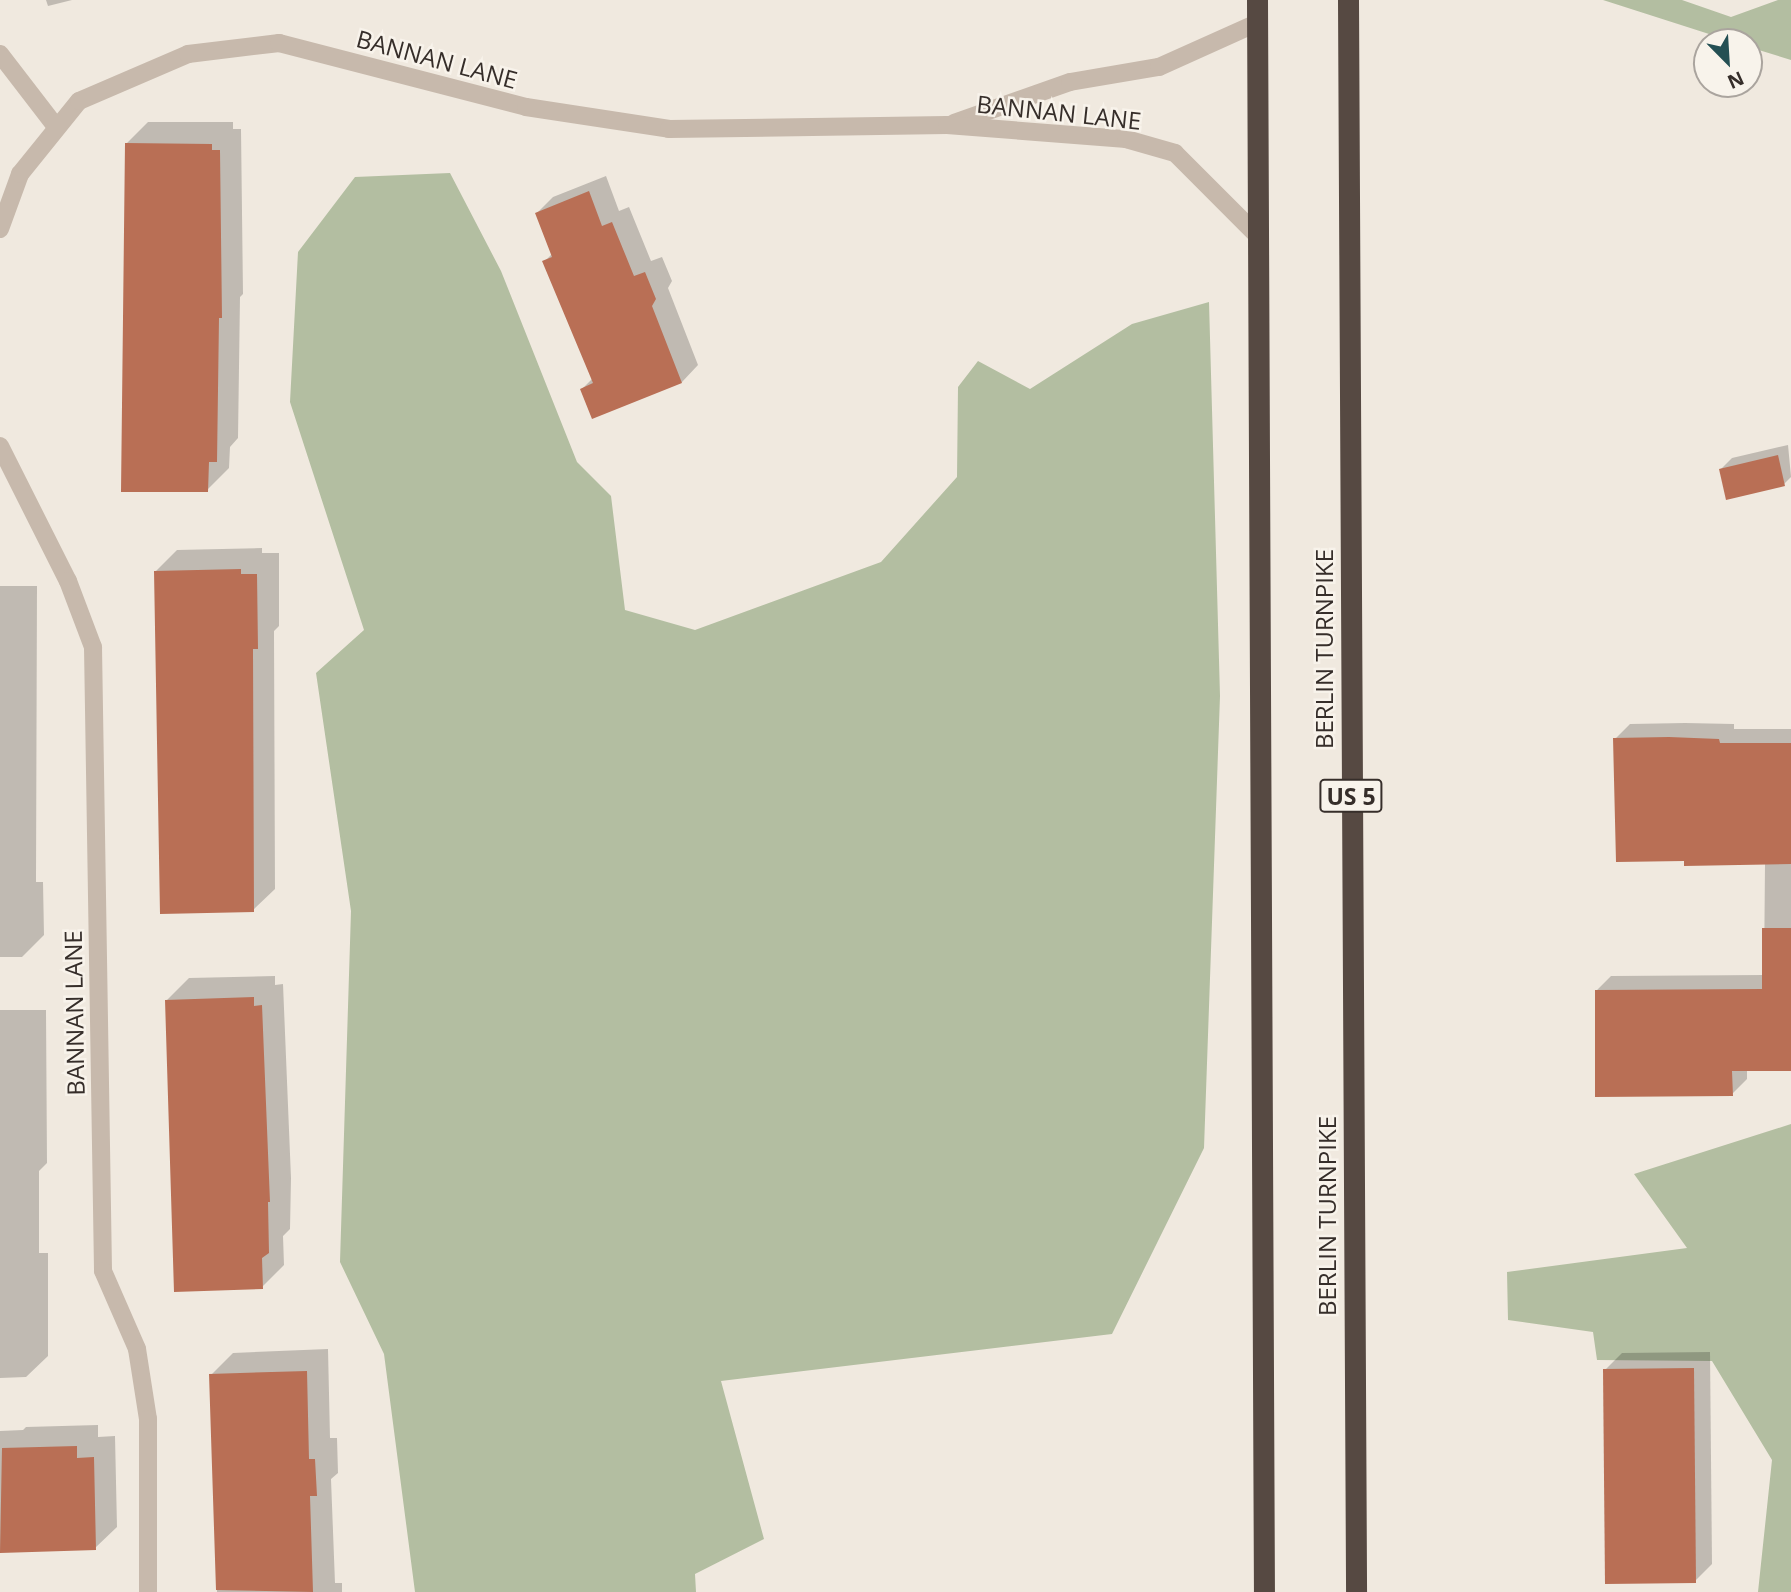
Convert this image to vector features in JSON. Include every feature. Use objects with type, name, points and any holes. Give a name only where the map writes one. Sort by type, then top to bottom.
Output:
[{"type":"highway","points":[[1256,0],[1264,1592]]},
{"type":"highway","name":"BERLIN TURNPIKE","points":[[1348,0],[1356,1592]]},
{"type":"street","name":"BANNAN LANE","points":[[947,125],[1070,82],[1159,66],[1256,23]]},
{"type":"street","name":"BANNAN LANE","points":[[0,229],[20,174],[79,101],[188,54],[278,43],[526,107],[669,130],[947,125],[1126,139],[1175,153],[1257,235]]},
{"type":"street","points":[[0,54],[57,128]]},
{"type":"street","name":"BANNAN LANE","points":[[0,446],[68,581],[93,647],[103,1271],[137,1349],[148,1419],[148,1592]]},
{"type":"green space","points":[[1603,0],[1682,0],[1731,17],[1778,0],[1791,0],[1791,60],[1763,51],[1763,28],[1693,29]]},
{"type":"green space","points":[[450,173],[501,271],[577,462],[611,496],[625,610],[695,630],[881,562],[957,477],[958,387],[978,361],[1030,389],[1132,324],[1209,302],[1220,696],[1204,1148],[1112,1334],[721,1381],[764,1539],[695,1574],[696,1592],[415,1592],[384,1354],[340,1262],[351,911],[316,673],[364,630],[290,402],[298,252],[355,177]]},
{"type":"green space","points":[[1791,1124],[1791,1592],[1758,1592],[1772,1460],[1712,1361],[1597,1360],[1593,1332],[1508,1320],[1507,1272],[1687,1248],[1634,1174]]},
{"type":"building","points":[[125,143],[212,144],[212,150],[220,150],[222,318],[219,318],[217,462],[209,462],[208,492],[121,492]]},
{"type":"building","points":[[589,191],[602,226],[612,222],[634,276],[645,272],[656,299],[652,306],[682,383],[592,419],[580,389],[593,383],[542,261],[552,257],[535,213]]},
{"type":"building","points":[[1778,455],[1785,486],[1726,500],[1719,469]]},
{"type":"building","points":[[241,569],[241,574],[257,574],[258,649],[253,649],[254,912],[160,914],[154,571]]},
{"type":"building","points":[[1613,738],[1719,739],[1720,743],[1791,743],[1791,864],[1684,866],[1684,861],[1616,862]]},
{"type":"building","points":[[1762,928],[1791,928],[1791,1071],[1732,1071],[1733,1096],[1595,1097],[1595,990],[1762,989]]},
{"type":"building","points":[[254,997],[254,1006],[262,1005],[270,1202],[269,1253],[262,1258],[263,1289],[174,1292],[165,1000]]},
{"type":"building","points":[[1694,1368],[1696,1583],[1605,1584],[1603,1369]]},
{"type":"building","points":[[307,1371],[309,1459],[315,1459],[317,1496],[310,1496],[313,1592],[216,1590],[209,1374]]},
{"type":"building","points":[[77,1446],[77,1458],[94,1457],[96,1550],[0,1553],[2,1448]]}]
